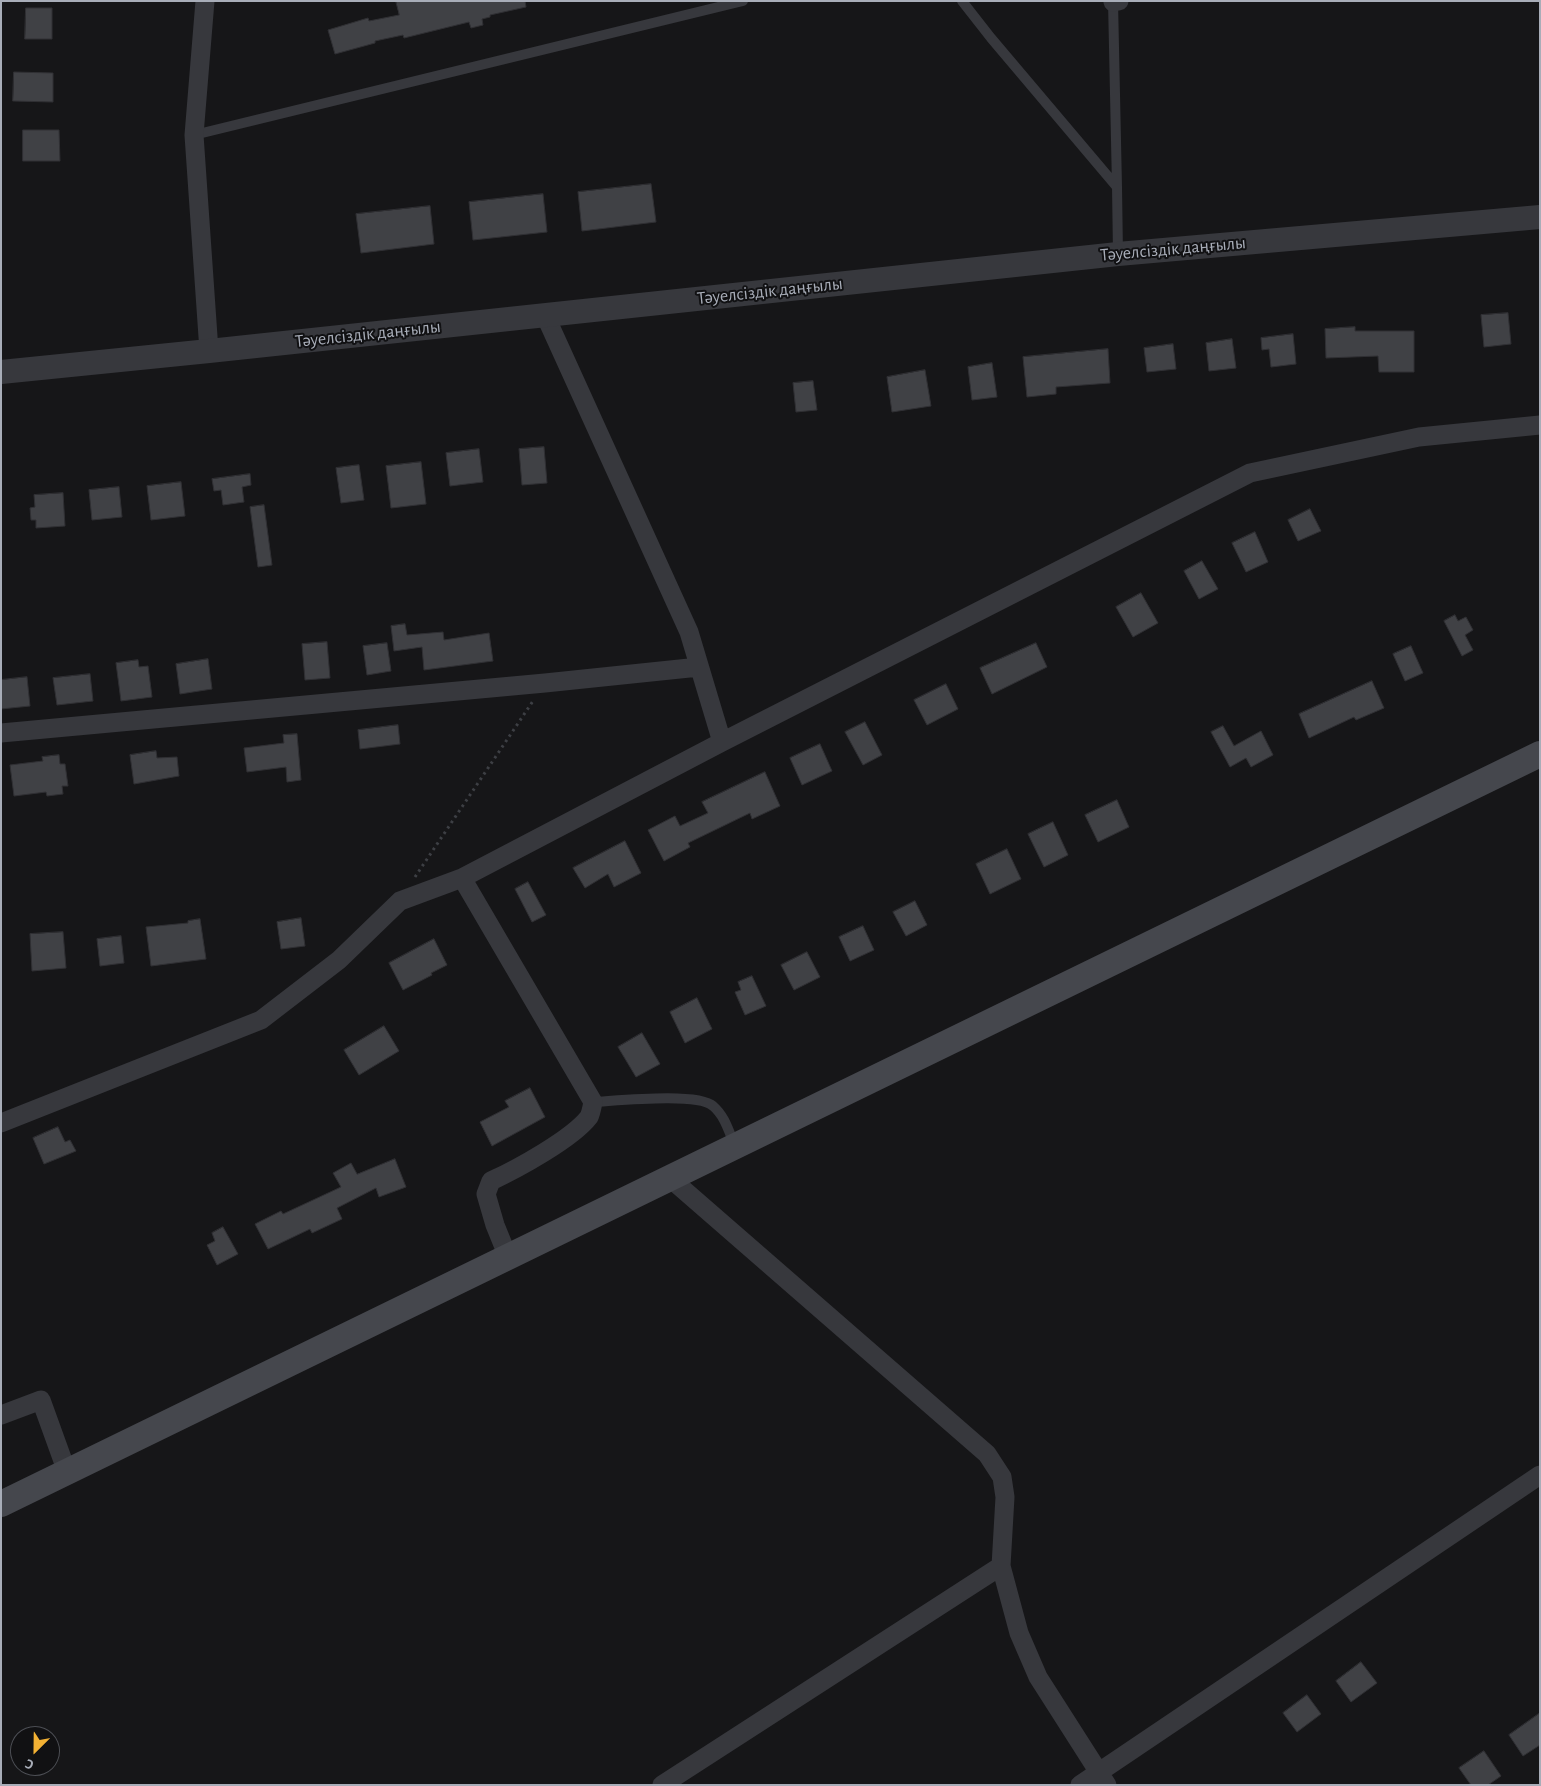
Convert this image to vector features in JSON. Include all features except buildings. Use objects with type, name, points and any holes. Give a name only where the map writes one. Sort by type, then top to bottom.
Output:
[{"type":"main road","points":[[1,1504],[1540,754]]},
{"type":"street","points":[[205,1],[194,135],[209,351]]},
{"type":"street","name":"Тәуелсіздік даңғылы","points":[[1,372],[1118,254],[1540,217]]},
{"type":"street","points":[[545,316],[688,632],[722,742]]},
{"type":"street","points":[[1,1123],[261,1020],[339,960],[400,901],[462,878],[722,742],[1250,473],[1419,438],[1540,425]]},
{"type":"street","points":[[1,733],[700,667]]},
{"type":"street","points":[[462,878],[593,1102],[590,1115],[574,1133],[491,1181],[486,1194],[495,1225],[508,1257]]},
{"type":"street","points":[[670,1178],[986,1454],[1002,1477],[1005,1497],[1001,1566],[1019,1633],[1038,1677],[1103,1778]]},
{"type":"street","points":[[1,1415],[41,1400],[67,1472]]},
{"type":"street","points":[[1080,1785],[1103,1778],[1540,1475]]},
{"type":"street","points":[[662,1785],[1001,1566]]},
{"type":"lane","points":[[194,135],[743,1]]},
{"type":"lane","points":[[962,1],[1117,187]]},
{"type":"lane","points":[[1115,2],[1118,254]]},
{"type":"lane","points":[[593,1102],[677,1098],[711,1104],[723,1118],[735,1146]]},
{"type":"path","points":[[400,901],[545,683]]}]
